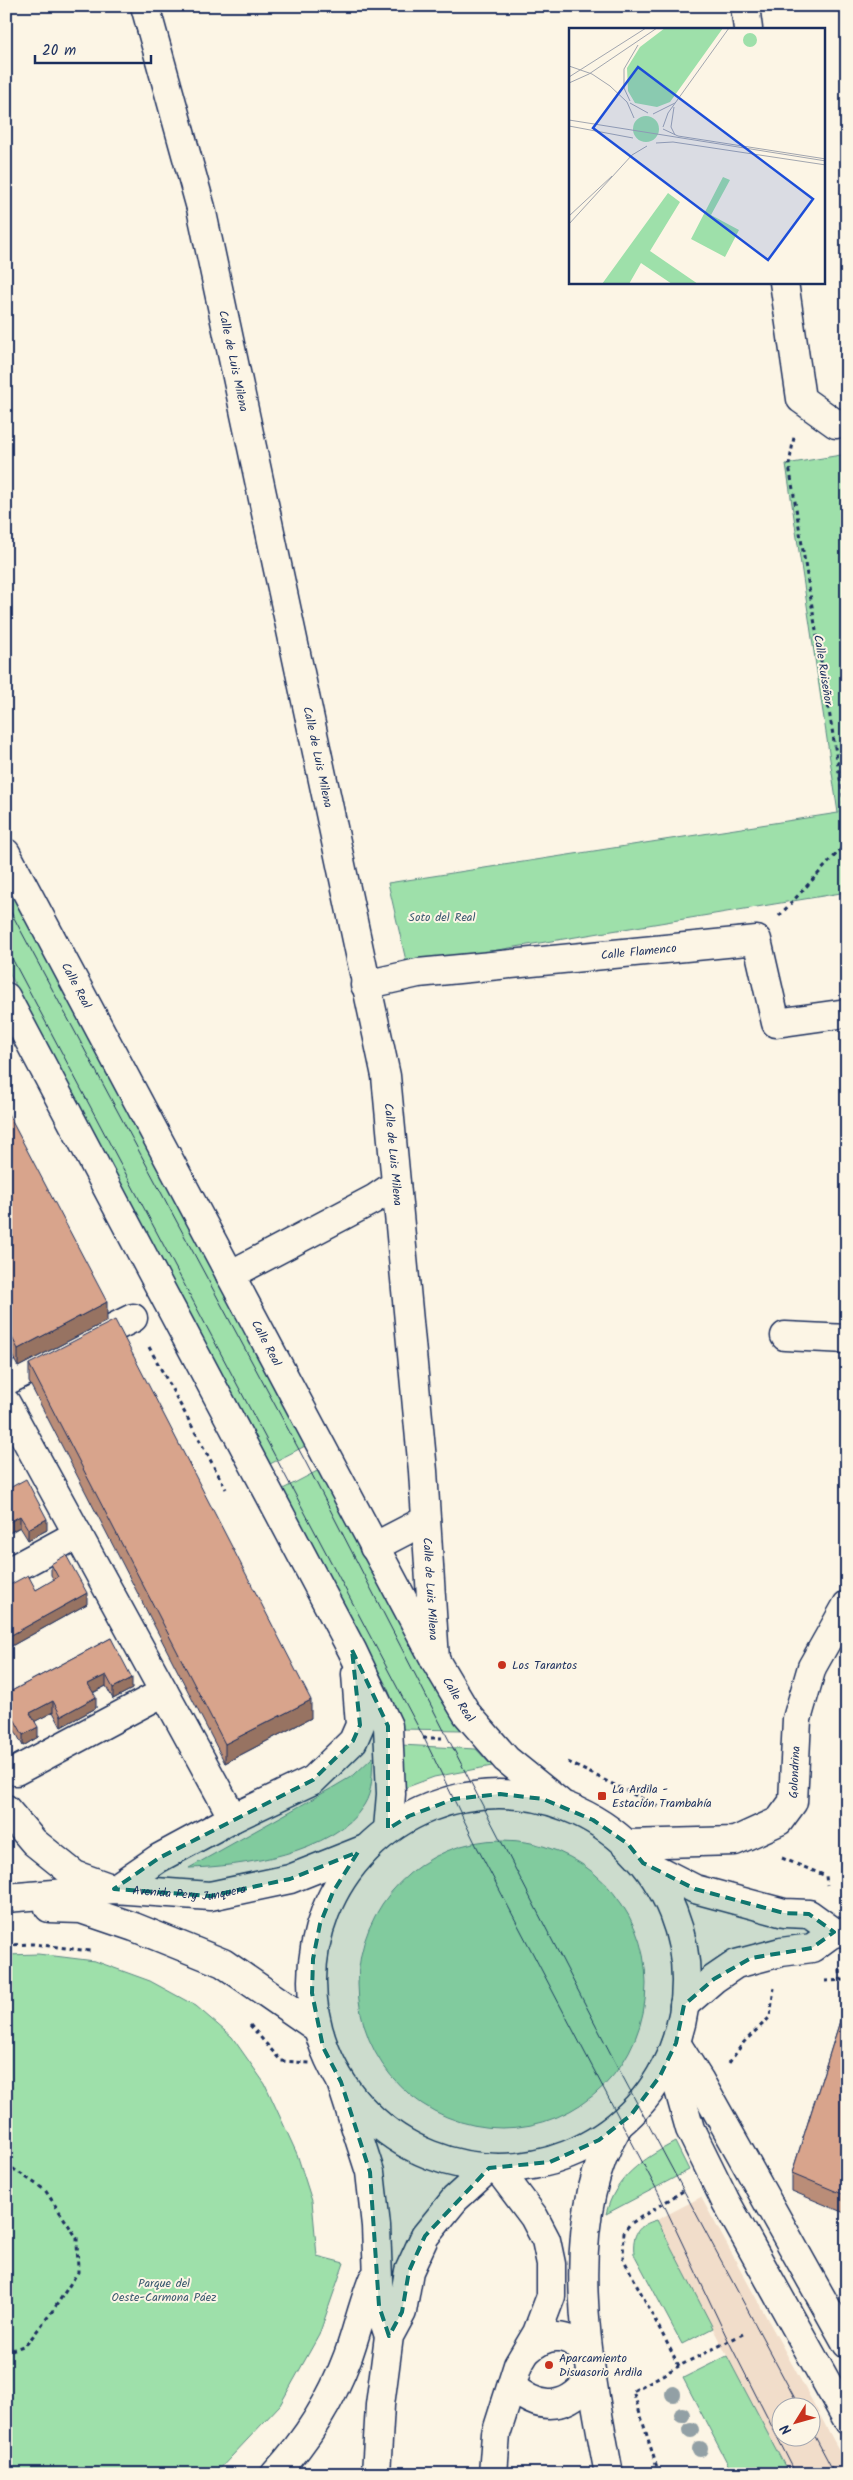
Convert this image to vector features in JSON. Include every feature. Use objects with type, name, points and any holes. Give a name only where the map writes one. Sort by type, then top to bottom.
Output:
[{"type":"main road","name":"Calle de Luis Milena","points":[[145,6],[201,208],[365,985],[386,1076],[426,1520],[434,1660]]},
{"type":"main road","points":[[745,6],[748,28]]},
{"type":"main road","points":[[784,284],[801,398],[842,423]]},
{"type":"main road","name":"Calle Real","points":[[6,853],[434,1660],[467,1714],[506,1759],[564,1806]]},
{"type":"main road","name":"Calle Flamenco","points":[[365,985],[418,973],[757,940]]},
{"type":"main road","points":[[757,940],[776,1023],[847,1013]]},
{"type":"main road","points":[[6,997],[352,1650],[388,1726],[391,1794],[388,1829]]},
{"type":"main road","points":[[230,1275],[374,1199],[396,1184]]},
{"type":"main road","points":[[6,1382],[133,1318]]},
{"type":"main road","points":[[786,1336],[847,1339]]},
{"type":"main road","points":[[6,1403],[233,1818]]},
{"type":"main road","name":"Calle de Luis Milena","points":[[374,1547],[426,1520]]},
{"type":"main road","points":[[6,1573],[78,1534]]},
{"type":"main road","name":"Golondrina","points":[[636,1853],[737,1840],[779,1821],[793,1802],[797,1719],[812,1666],[847,1606]]},
{"type":"main road","points":[[6,1809],[34,1842],[76,1874],[114,1889],[159,1858],[233,1818],[313,1780],[352,1741],[360,1725],[359,1698],[352,1650]]},
{"type":"main road","points":[[16,1771],[164,1692]]},
{"type":"main road","points":[[389,2336],[379,2306],[370,2172],[336,2073],[317,2028],[312,1976],[320,1924],[333,1892],[364,1850],[388,1829],[431,1806],[454,1799],[478,1795],[522,1796],[564,1806],[593,1820],[636,1853],[695,1889],[784,1913],[809,1914],[840,1932]]},
{"type":"main road","name":"Avenida Pery Junquera","points":[[6,1898],[114,1889],[210,1896],[290,1879],[364,1850]]},
{"type":"main road","points":[[336,2073],[359,2106],[380,2126],[405,2143],[432,2156],[460,2164],[494,2168],[524,2167],[558,2159],[599,2140],[619,2125],[639,2106],[660,2076],[676,2043],[684,2005],[684,1962],[679,1933],[667,1900],[636,1853]]},
{"type":"main road","points":[[6,1906],[81,1910],[134,1927],[223,1963],[317,2028]]},
{"type":"main road","points":[[684,2005],[714,1979],[736,1964],[781,1952],[812,1948],[840,1932]]},
{"type":"main road","points":[[676,2043],[678,2086],[690,2129],[713,2175],[847,2419]]},
{"type":"main road","points":[[676,2043],[700,2081],[847,2344]]},
{"type":"main road","points":[[609,2474],[590,2368],[584,2262],[588,2209],[594,2177],[604,2150],[619,2125]]},
{"type":"main road","points":[[376,2474],[380,2405],[389,2336],[402,2312],[409,2271],[425,2236],[456,2199],[494,2168]]},
{"type":"main road","points":[[493,2474],[496,2434],[518,2365],[538,2333],[551,2296],[551,2264],[546,2240],[534,2217],[494,2168]]},
{"type":"main road","points":[[275,2474],[308,2434],[333,2387],[347,2358],[377,2268]]},
{"type":"main road","points":[[512,2386],[534,2402],[547,2404],[561,2402],[573,2397],[583,2388],[590,2368],[582,2348],[572,2341],[561,2337],[548,2337],[537,2342],[528,2350]]},
{"type":"path","name":"Calle Ruiseñor","points":[[757,940],[841,849],[846,815],[789,465],[801,398]]},
{"type":"path","points":[[388,1735],[398,1738],[487,1737]]},
{"type":"path","points":[[564,1760],[661,1808]]},
{"type":"path","points":[[737,1840],[826,1876],[840,1932],[841,1980]]},
{"type":"path","points":[[6,1944],[33,1944],[91,1951]]},
{"type":"path","points":[[822,1981],[847,1980]]},
{"type":"path","points":[[727,2065],[744,2042],[770,2017],[775,1985]]},
{"type":"path","points":[[248,2023],[281,2061],[336,2073]]},
{"type":"path","points":[[6,2164],[46,2190],[77,2238],[78,2272],[54,2309],[26,2345],[6,2352]]},
{"type":"path","points":[[679,2366],[623,2258],[624,2232],[630,2224],[662,2202],[713,2175]]},
{"type":"path","points":[[659,2474],[633,2391],[742,2334]]},
{"type":"highlighted area","points":[[352,1650],[388,1726],[388,1829],[409,1816],[454,1799],[500,1794],[543,1799],[593,1820],[628,1844],[643,1863],[695,1889],[784,1913],[809,1914],[834,1932],[812,1948],[751,1958],[714,1979],[684,2005],[676,2043],[660,2076],[631,2115],[599,2140],[550,2162],[489,2168],[425,2236],[409,2271],[402,2312],[389,2336],[379,2306],[370,2172],[341,2082],[323,2047],[312,1993],[313,1959],[320,1924],[333,1892],[358,1852],[290,1879],[210,1896],[114,1889],[159,1858],[313,1780],[353,1741],[360,1725]]},
{"type":"shaded area","points":[[701,2197],[810,2398],[770,2398],[770,2438],[657,2220]]},
{"type":"shaded area","points":[[820,2415],[847,2465],[847,2474],[789,2474],[775,2448],[820,2448]]},
{"type":"green space","name":"Soto del Real","points":[[847,454],[847,892],[407,965],[388,883],[838,813],[786,464]]},
{"type":"green space","points":[[6,875],[309,1444],[270,1464],[6,967]]},
{"type":"green space","points":[[321,1469],[434,1683],[462,1730],[400,1729],[395,1706],[387,1687],[283,1489]]},
{"type":"green space","points":[[401,1745],[476,1749],[492,1766],[434,1777],[402,1789],[404,1774]]},
{"type":"green space","points":[[373,1757],[372,1782],[367,1800],[350,1821],[331,1835],[309,1846],[259,1860],[189,1868],[354,1775]]},
{"type":"green space","points":[[488,1840],[516,1840],[544,1846],[570,1857],[594,1872],[614,1892],[629,1916],[640,1942],[646,1970],[646,1998],[640,2026],[629,2052],[614,2076],[594,2096],[570,2111],[544,2122],[516,2128],[488,2128],[460,2122],[434,2111],[410,2096],[390,2076],[375,2052],[364,2026],[358,1998],[358,1970],[364,1942],[375,1916],[390,1892],[410,1872],[434,1857],[460,1846]]},
{"type":"green space","name":"Parque del Oeste-Carmona Páez","points":[[38,1954],[95,1961],[150,1981],[196,2006],[232,2037],[265,2084],[297,2154],[312,2201],[317,2256],[344,2263],[319,2335],[280,2405],[215,2474],[6,2474],[6,1955]]},
{"type":"green space","points":[[675,2142],[689,2170],[606,2214],[610,2201],[623,2179],[641,2162]]},
{"type":"green space","points":[[657,2220],[713,2328],[682,2344],[634,2254],[634,2241],[638,2231],[650,2222]]},
{"type":"green space","points":[[727,2356],[770,2438],[770,2448],[775,2448],[789,2474],[733,2474],[683,2378]]},
{"type":"building","points":[[6,1110],[107,1302],[18,1349],[6,1326]]},
{"type":"building","points":[[115,1320],[311,1700],[225,1744],[29,1364]]},
{"type":"building","points":[[26,1479],[47,1519],[28,1529],[20,1516],[6,1524],[6,1490]]},
{"type":"building","points":[[6,1531],[10,1538],[6,1540]]},
{"type":"building","points":[[66,1555],[87,1593],[6,1638],[6,1587],[28,1575],[36,1590],[58,1577],[51,1564]]},
{"type":"building","points":[[111,1638],[132,1678],[113,1688],[106,1675],[88,1684],[96,1697],[61,1716],[53,1701],[30,1713],[38,1727],[23,1735],[6,1704],[6,1694]]},
{"type":"building","points":[[847,1999],[847,2196],[792,2173]]},
{"type":"tram line","points":[[6,903],[304,1459],[615,2062],[795,2398]]},
{"type":"tram line","points":[[6,947],[424,1738],[477,1847],[658,2192],[728,2340],[796,2474]]},
{"type":"tram line","points":[[820,2446],[835,2474]]},
{"type":"place","name":"Los Tarantos","points":[[502,1665]]},
{"type":"place","name":"La Ardila - Estación Trambahía","points":[[602,1796]]},
{"type":"place","name":"Aparcamiento Disuasorio Ardila","points":[[549,2365]]}]
